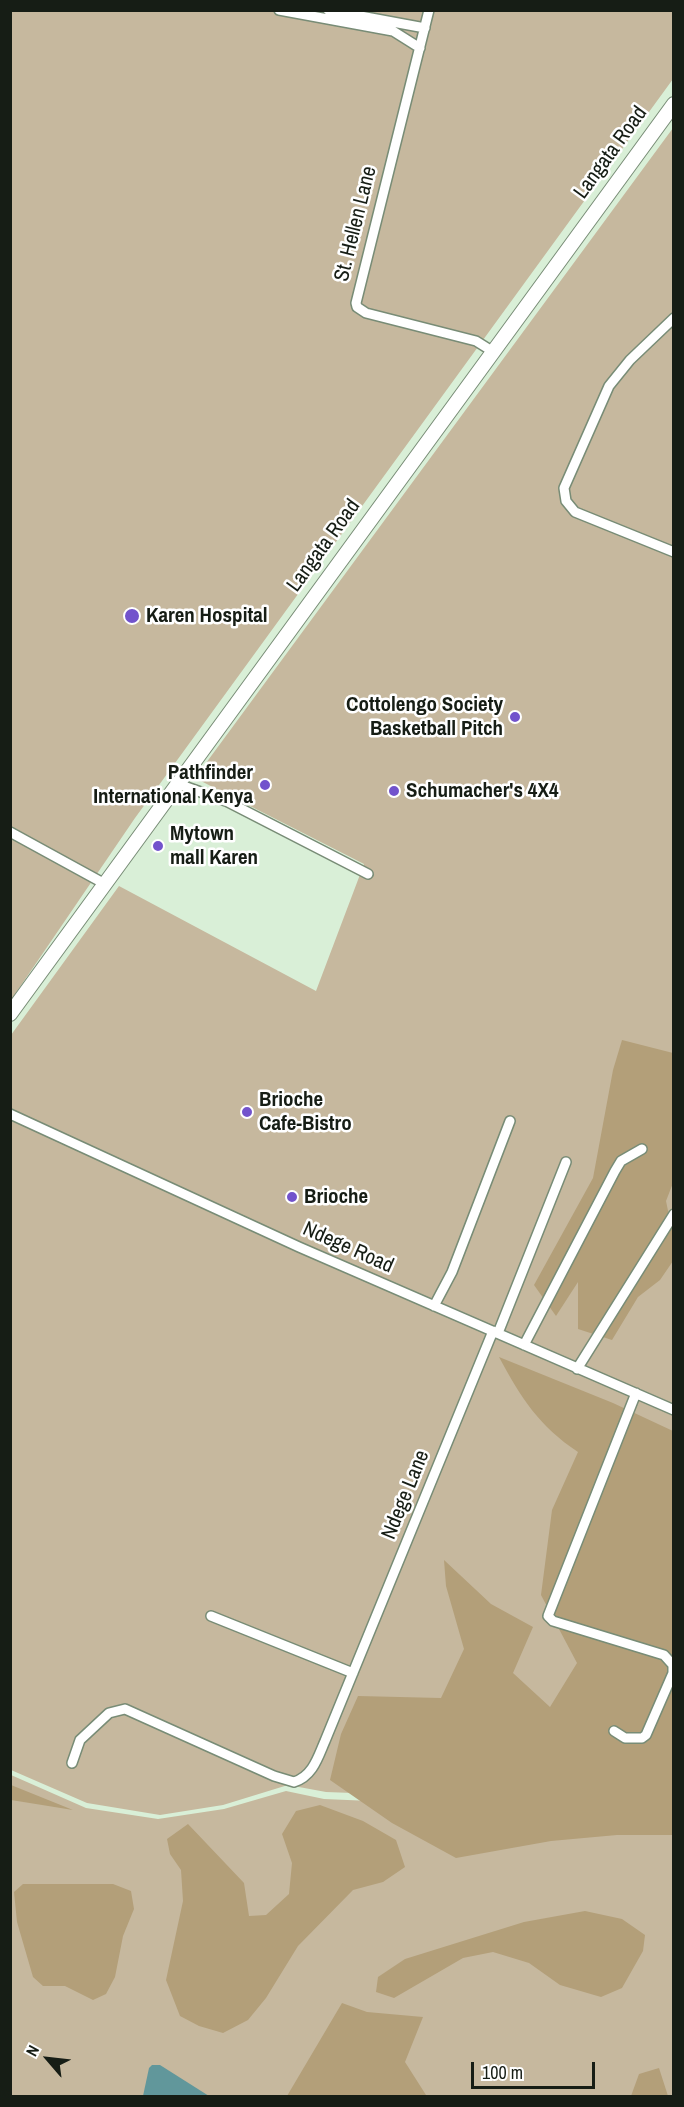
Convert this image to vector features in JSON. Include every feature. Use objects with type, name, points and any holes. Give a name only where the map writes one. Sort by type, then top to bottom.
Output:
[{"type":"main road","name":"Langata Road","points":[[10,1014],[674,104]]},
{"type":"street","points":[[279,10],[393,31],[420,48]]},
{"type":"street","points":[[328,10],[425,28]]},
{"type":"street","name":"St. Hellen Lane","points":[[429,10],[356,298],[357,307],[366,313],[476,341],[492,351]]},
{"type":"street","points":[[674,318],[630,360],[609,386],[564,488],[566,501],[575,512],[674,552]]},
{"type":"street","points":[[178,784],[226,801],[368,874]]},
{"type":"street","points":[[10,832],[105,884]]},
{"type":"street","name":"Ndege Road","points":[[10,1114],[434,1306],[674,1410]]},
{"type":"street","points":[[434,1306],[452,1272],[510,1120]]},
{"type":"street","points":[[524,1345],[621,1161],[642,1149]]},
{"type":"street","name":"Ndege Lane","points":[[72,1763],[80,1740],[109,1713],[125,1709],[288,1781],[299,1780],[314,1766],[566,1162]]},
{"type":"street","points":[[577,1369],[674,1214]]},
{"type":"street","points":[[614,1731],[625,1738],[642,1738],[646,1735],[673,1673],[674,1665],[664,1655],[553,1621],[548,1616],[636,1393]]},
{"type":"street","points":[[211,1616],[353,1673]]},
{"type":"shaded area","points":[[11,11],[673,11],[673,79],[135,818],[11,1000]]},
{"type":"shaded area","points":[[673,128],[673,1805],[326,1792],[288,1785],[223,1805],[160,1815],[87,1803],[11,1770],[11,1035],[119,886],[316,991],[364,864],[195,778]]},
{"type":"shaded area","points":[[622,1040],[673,1053],[673,1183],[666,1201],[673,1235],[673,1261],[660,1280],[638,1297],[612,1340],[578,1329],[578,1282],[556,1316],[534,1285],[593,1178],[613,1070]]},
{"type":"shaded area","points":[[499,1357],[613,1403],[673,1431],[673,1835],[617,1835],[551,1841],[456,1858],[392,1823],[330,1780],[341,1734],[358,1696],[441,1698],[464,1649],[446,1586],[444,1560],[491,1604],[533,1627],[513,1673],[550,1707],[577,1663],[541,1595],[552,1510],[578,1452],[552,1432],[532,1410]]},
{"type":"shaded area","points":[[11,1775],[86,1808],[158,1819],[224,1809],[286,1791],[324,1799],[673,1814],[673,2096],[11,2096]]},
{"type":"shaded area","points":[[11,1785],[73,1810],[11,1800]]},
{"type":"shaded area","points":[[320,1805],[363,1821],[396,1840],[405,1867],[383,1882],[353,1890],[298,1946],[266,1998],[248,2020],[223,2033],[199,2026],[180,2016],[166,1980],[183,1901],[181,1870],[170,1854],[167,1839],[188,1824],[244,1883],[249,1916],[266,1915],[289,1894],[292,1863],[282,1834],[296,1811]]},
{"type":"shaded area","points":[[23,1884],[113,1884],[131,1891],[134,1909],[123,1936],[115,1977],[106,1994],[93,2000],[65,1986],[43,1986],[33,1977],[17,1922],[14,1892]]},
{"type":"shaded area","points":[[585,1911],[622,1919],[645,1935],[643,1951],[622,1988],[601,1997],[560,1985],[529,1963],[493,1952],[463,1958],[394,1998],[376,1992],[378,1977],[405,1959],[524,1922]]},
{"type":"shaded area","points":[[342,2003],[367,2012],[423,2017],[405,2062],[426,2095],[287,2096]]},
{"type":"shaded area","points":[[659,2068],[668,2096],[631,2096],[639,2074]]},
{"type":"water","points":[[152,2065],[160,2065],[209,2096],[143,2096],[149,2068]]},
{"type":"place","name":"Karen Hospital","points":[[132,616]]},
{"type":"place","name":"Cottolengo Society Basketball Pitch","points":[[515,717]]},
{"type":"place","name":"Pathfinder International Kenya","points":[[265,785]]},
{"type":"place","name":"Schumacher's 4X4","points":[[394,791]]},
{"type":"place","name":"Mytown mall Karen","points":[[158,846]]},
{"type":"place","name":"Brioche Cafe-Bistro","points":[[247,1112]]},
{"type":"place","name":"Brioche","points":[[292,1197]]}]
